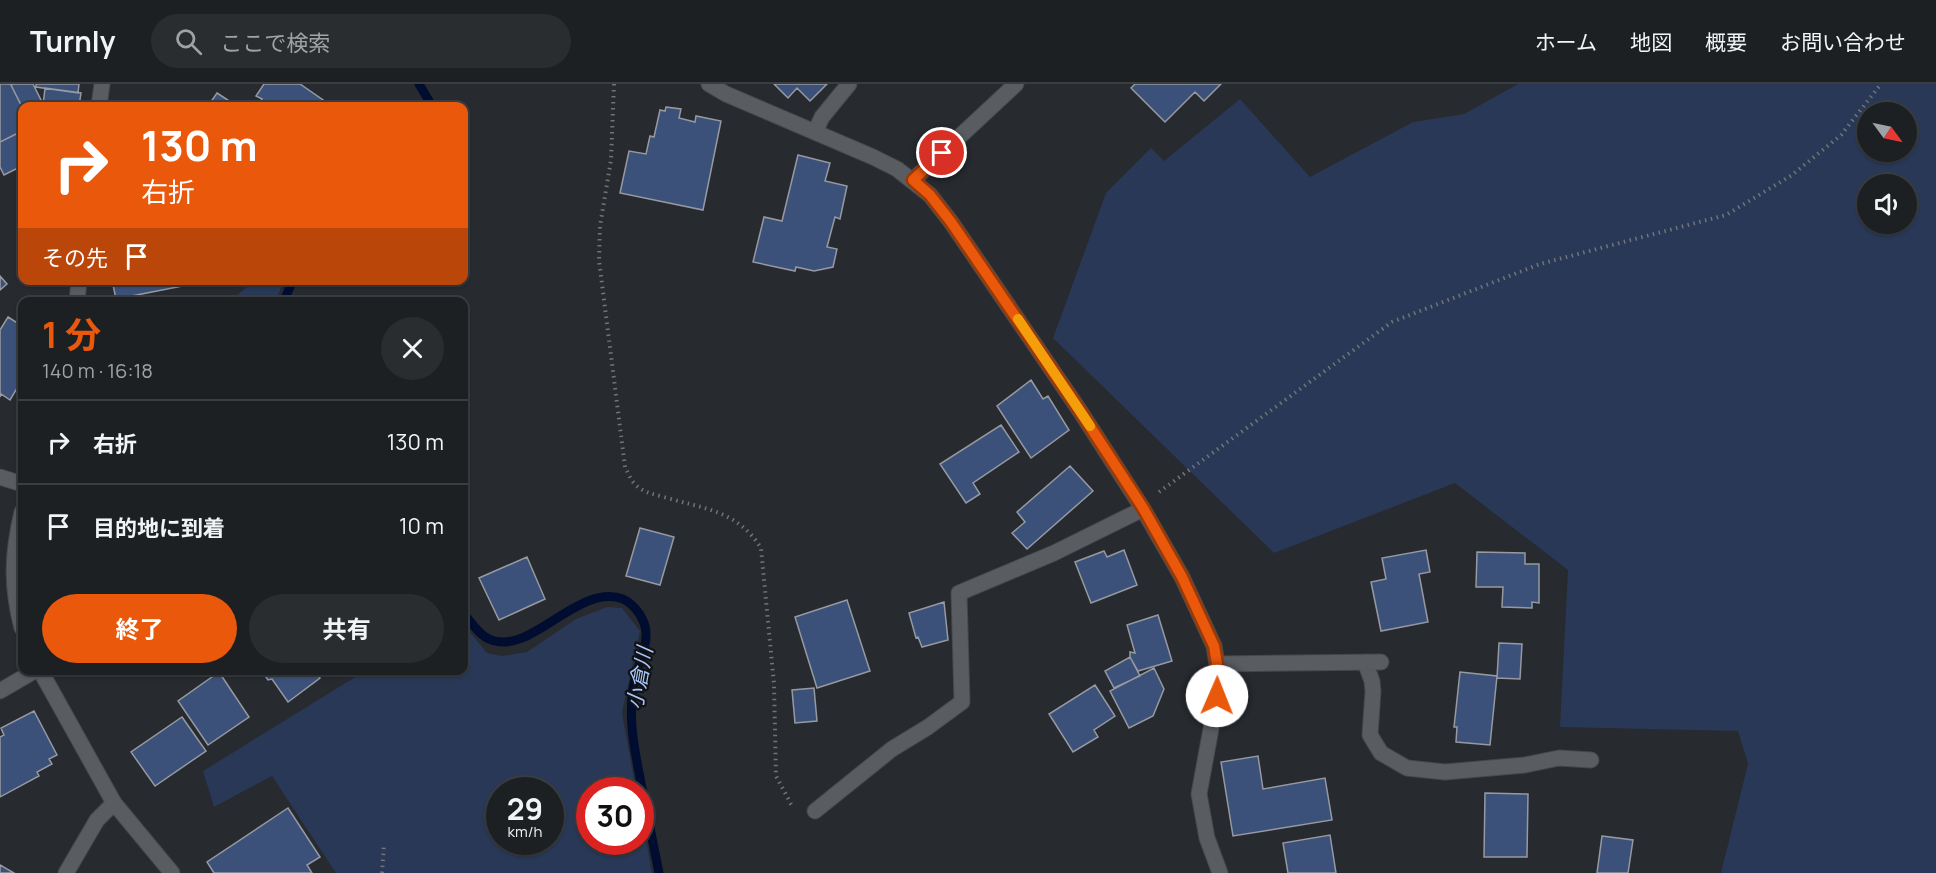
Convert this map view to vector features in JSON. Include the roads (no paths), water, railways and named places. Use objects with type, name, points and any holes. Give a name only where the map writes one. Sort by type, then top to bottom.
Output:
[{"type":"street","points":[[100,102],[102,84]]},
{"type":"street","points":[[709,84],[726,94],[873,157],[913,180],[930,195],[951,222],[1080,411],[1143,508],[1182,577],[1214,646],[1217,664],[1217,696],[1199,794],[1207,838],[1220,873]]},
{"type":"street","points":[[815,132],[822,117],[849,84]]},
{"type":"street","points":[[913,180],[1017,84]]},
{"type":"street","points":[[0,477],[18,483]]},
{"type":"street","points":[[815,811],[892,749],[928,727],[962,702],[959,593],[1054,553],[1143,508]]},
{"type":"street","points":[[18,542],[14,572],[14,594],[18,611]]},
{"type":"street","points":[[1217,664],[1373,662],[1370,735],[1374,745],[1381,753],[1407,768],[1445,772],[1525,765],[1559,758],[1591,760]]},
{"type":"street","points":[[0,691],[29,675]]},
{"type":"street","points":[[41,675],[114,803],[172,873]]},
{"type":"street","points":[[66,873],[97,820],[114,803]]},
{"type":"waterway","name":"小倉川","points":[[419,84],[430,102]]},
{"type":"waterway","name":"小倉川","points":[[286,297],[291,285]]},
{"type":"waterway","name":"小倉川","points":[[468,619],[485,637],[505,642],[538,630],[589,601],[606,597],[623,599],[636,610],[645,625],[646,636],[633,689],[632,725],[659,873]]}]
